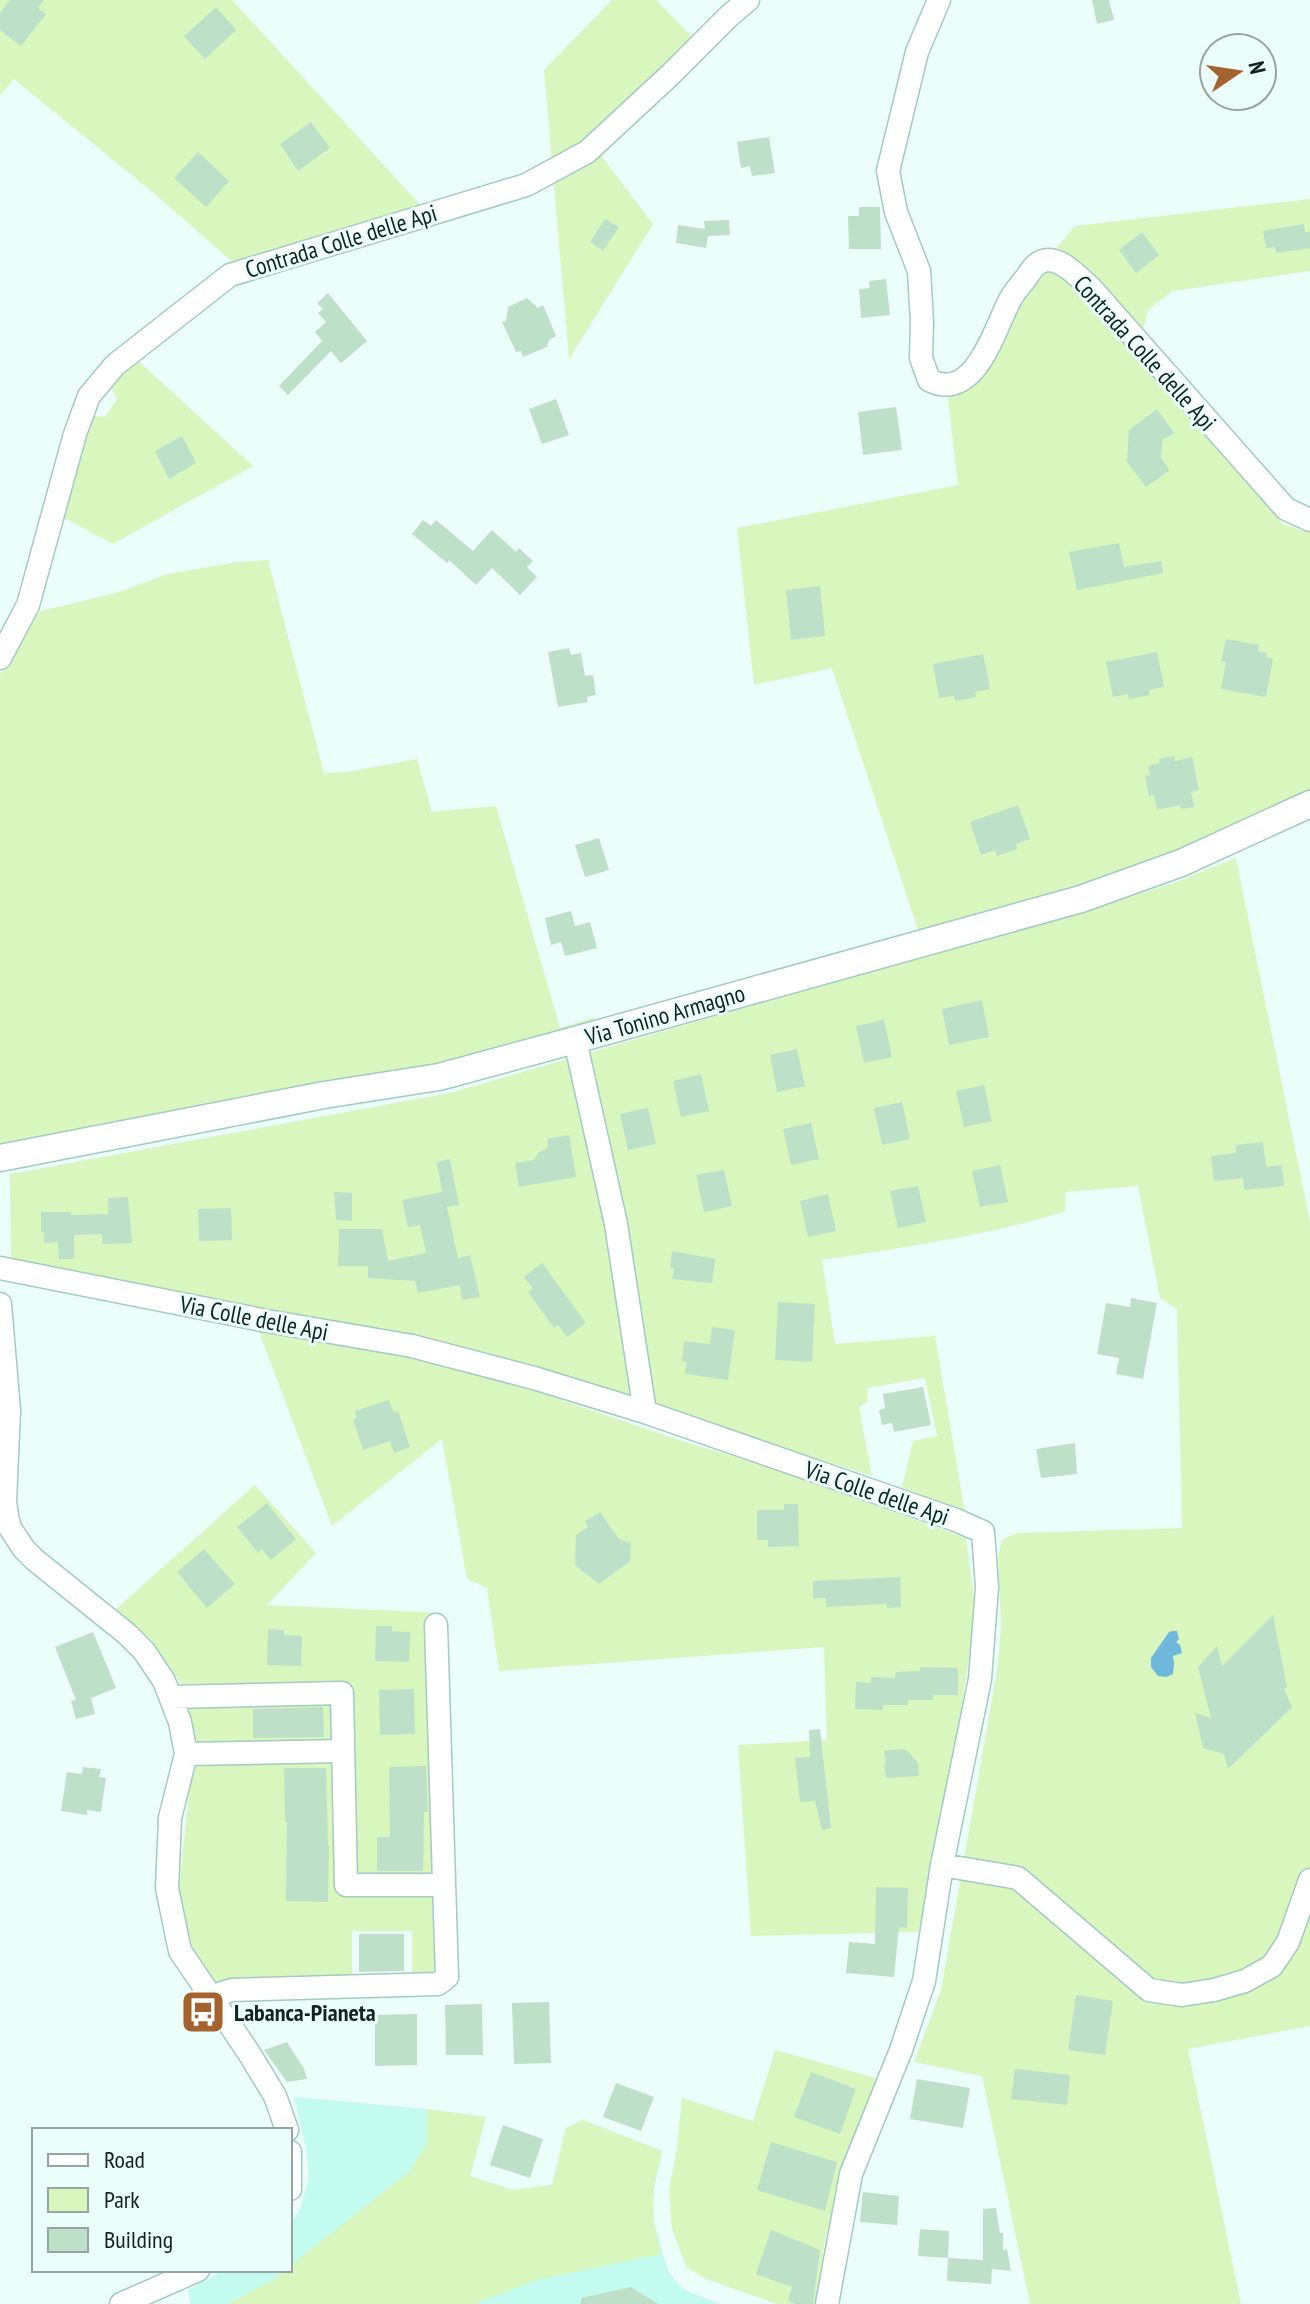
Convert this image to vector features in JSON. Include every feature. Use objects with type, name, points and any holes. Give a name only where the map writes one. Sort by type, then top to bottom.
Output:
[{"type":"street","name":"Contrada Colle delle Api","points":[[0,658],[28,605],[75,434],[89,396],[115,365],[230,275],[526,185],[587,152],[748,0]]},
{"type":"street","name":"Contrada Colle delle Api","points":[[939,0],[917,52],[888,171],[896,212],[919,271],[921,358],[929,380],[940,385],[956,382],[972,373],[990,346],[1011,297],[1037,263],[1048,260],[1061,263],[1090,287],[1286,509],[1310,520]]},
{"type":"street","name":"Via Tonino Armagno","points":[[0,1158],[324,1095],[439,1077],[1081,899],[1181,863],[1310,804]]},
{"type":"street","points":[[575,1040],[616,1224],[645,1412]]},
{"type":"street","name":"Via Colle delle Api","points":[[0,1268],[267,1321],[412,1346],[534,1378],[645,1412],[983,1532],[987,1587],[980,1679],[942,1865],[924,1981],[901,2050],[851,2174],[827,2304]]},
{"type":"street","points":[[0,1304],[9,1410],[2,1500],[10,1528],[24,1549]]},
{"type":"street","points":[[0,1538],[24,1549],[127,1634],[144,1651],[164,1681],[180,1722],[186,1754],[170,1818],[167,1888],[180,1951],[275,2096],[286,2128]]},
{"type":"street","points":[[210,1997],[232,1990],[438,1984],[447,1977],[436,1625]]},
{"type":"street","points":[[171,1697],[342,1693],[346,1885],[444,1885]]},
{"type":"street","points":[[186,1754],[343,1751]]},
{"type":"street","points":[[942,1865],[1018,1878],[1149,1990],[1182,1995],[1245,1981],[1272,1966],[1288,1942],[1310,1880]]},
{"type":"street","points":[[121,2304],[193,2272]]},
{"type":"shaded area","points":[[294,2097],[486,2117],[470,2176],[512,2190],[552,2185],[566,2128],[583,2120],[662,2151],[652,2200],[653,2219],[668,2271],[687,2291],[720,2304],[190,2304],[188,2290],[220,2272],[292,2272],[292,2222],[301,2207],[309,2178],[306,2148]]},
{"type":"green space","points":[[0,0],[232,0],[424,209],[235,264],[14,79],[0,96]]},
{"type":"green space","points":[[612,0],[656,0],[705,50],[599,153],[653,224],[569,359],[544,70]]},
{"type":"green space","points":[[1310,199],[1310,271],[1173,291],[1148,310],[1143,331],[1128,340],[1283,524],[1310,533],[1310,792],[1165,859],[1067,892],[919,933],[832,668],[754,685],[737,528],[958,485],[948,399],[984,376],[1015,311],[1075,226]]},
{"type":"green space","points":[[136,359],[253,466],[113,544],[59,515],[92,416],[105,417],[117,399],[110,386]]},
{"type":"green space","points":[[268,560],[324,773],[348,772],[417,759],[432,812],[496,806],[560,1028],[594,1017],[594,1029],[506,1052],[0,1148],[0,675],[41,611],[116,593],[168,574]]},
{"type":"green space","points":[[1236,858],[1310,1222],[1310,2026],[1188,2049],[1241,2304],[1030,2304],[982,2076],[914,2062],[941,1990],[998,1665],[1001,1625],[998,1556],[1002,1540],[1017,1533],[1182,1528],[1177,1309],[1160,1298],[1138,1186],[1065,1192],[1066,1211],[1036,1220],[945,1240],[822,1260],[835,1344],[935,1336],[965,1513],[902,1487],[913,1441],[937,1436],[925,1378],[867,1388],[868,1401],[859,1407],[872,1476],[538,1370],[11,1264],[10,1174],[450,1093],[1083,912],[1176,882]]},
{"type":"green space","points":[[258,1329],[413,1355],[511,1383],[769,1467],[966,1538],[976,1612],[952,1769],[919,1932],[751,1936],[738,1745],[827,1740],[824,1647],[499,1671],[487,1588],[467,1579],[442,1439],[332,1526]]},
{"type":"green space","points":[[255,1485],[316,1553],[267,1605],[442,1613],[456,1974],[412,1977],[412,1931],[352,1931],[352,1978],[212,1985],[192,1947],[179,1889],[194,1744],[185,1689],[150,1638],[114,1611]]},
{"type":"green space","points":[[775,2050],[876,2078],[845,2160],[825,2239],[816,2304],[777,2304],[706,2279],[686,2267],[672,2229],[669,2190],[682,2098],[753,2121]]},
{"type":"green space","points":[[427,2109],[486,2117],[470,2176],[512,2190],[552,2185],[566,2128],[583,2120],[662,2151],[653,2202],[661,2254],[540,2279],[477,2304],[228,2304],[283,2272],[292,2272],[292,2264],[409,2172],[427,2144]]},
{"type":"water","points":[[1177,1631],[1179,1639],[1176,1642],[1182,1653],[1173,1656],[1173,1674],[1158,1676],[1151,1667],[1151,1658],[1169,1632]]},
{"type":"building","points":[[10,0],[44,0],[38,8],[46,14],[21,46],[0,30],[0,13]]},
{"type":"building","points":[[1092,0],[1109,0],[1114,20],[1097,24]]},
{"type":"building","points":[[216,7],[236,30],[205,59],[184,36]]},
{"type":"building","points":[[311,122],[330,148],[298,171],[280,144]]},
{"type":"building","points":[[769,137],[775,173],[752,176],[750,166],[741,168],[737,142]]},
{"type":"building","points":[[198,152],[229,181],[206,207],[174,178]]},
{"type":"building","points":[[859,207],[880,207],[881,249],[849,249],[848,216],[859,216]]},
{"type":"building","points":[[605,219],[619,227],[603,251],[590,242]]},
{"type":"building","points":[[729,220],[730,235],[708,236],[706,248],[676,243],[678,225],[705,229],[704,221]]},
{"type":"building","points":[[1304,224],[1305,232],[1310,232],[1310,248],[1276,253],[1275,247],[1266,248],[1263,231]]},
{"type":"building","points":[[1142,232],[1159,255],[1136,273],[1119,250]]},
{"type":"building","points":[[886,279],[890,315],[861,318],[859,289],[870,288],[869,281]]},
{"type":"building","points":[[328,293],[367,341],[341,363],[331,351],[288,395],[279,386],[322,341],[315,332],[326,322],[318,313],[323,309],[317,303]]},
{"type":"building","points":[[527,298],[538,308],[543,305],[556,336],[549,340],[547,347],[523,357],[521,351],[516,352],[502,322],[506,321],[508,307]]},
{"type":"building","points":[[556,399],[569,435],[542,444],[529,409]]},
{"type":"building","points":[[896,407],[902,450],[863,455],[858,412]]},
{"type":"building","points":[[1157,409],[1174,433],[1162,440],[1161,458],[1170,470],[1146,487],[1127,462],[1129,430]]},
{"type":"building","points":[[182,436],[196,463],[169,479],[155,451]]},
{"type":"building","points":[[423,520],[431,526],[436,520],[473,551],[492,530],[516,552],[519,548],[533,561],[527,567],[537,577],[520,595],[492,568],[476,585],[449,560],[447,563],[412,534]]},
{"type":"building","points":[[1119,543],[1124,567],[1161,561],[1163,573],[1077,590],[1069,552]]},
{"type":"building","points":[[820,586],[825,636],[791,640],[786,590]]},
{"type":"building","points":[[1226,639],[1259,645],[1258,651],[1267,653],[1266,657],[1273,659],[1266,697],[1221,689],[1226,662],[1221,661]]},
{"type":"building","points":[[569,648],[571,655],[581,653],[585,676],[593,675],[596,695],[587,697],[588,702],[558,707],[548,652]]},
{"type":"building","points":[[1157,652],[1164,687],[1149,690],[1150,695],[1129,699],[1128,694],[1113,697],[1106,662]]},
{"type":"building","points":[[983,654],[990,689],[975,692],[976,697],[955,701],[954,696],[939,698],[933,664]]},
{"type":"building","points":[[1174,756],[1175,761],[1192,757],[1199,790],[1191,792],[1194,807],[1181,809],[1180,805],[1157,810],[1154,795],[1149,796],[1145,776],[1150,775],[1148,766],[1160,763],[1159,759]]},
{"type":"building","points":[[1018,805],[1030,839],[1016,844],[1017,849],[997,856],[995,850],[981,855],[970,822]]},
{"type":"building","points":[[599,838],[609,870],[585,877],[575,845]]},
{"type":"building","points":[[571,911],[575,926],[590,922],[597,948],[565,956],[561,942],[551,945],[545,918]]},
{"type":"building","points":[[982,1000],[989,1037],[949,1045],[942,1009]]},
{"type":"building","points":[[884,1020],[892,1057],[864,1063],[856,1026]]},
{"type":"building","points":[[797,1049],[805,1086],[777,1092],[770,1055]]},
{"type":"building","points":[[701,1074],[709,1111],[681,1117],[673,1081]]},
{"type":"building","points":[[984,1085],[992,1121],[964,1127],[956,1091]]},
{"type":"building","points":[[902,1102],[910,1139],[882,1145],[874,1108]]},
{"type":"building","points":[[648,1108],[656,1144],[628,1150],[620,1114]]},
{"type":"building","points":[[811,1123],[819,1159],[791,1165],[783,1129]]},
{"type":"building","points":[[569,1135],[576,1177],[519,1187],[515,1163],[534,1160],[539,1152],[548,1147],[547,1139]]},
{"type":"building","points":[[1263,1142],[1266,1167],[1282,1165],[1284,1186],[1244,1190],[1243,1178],[1214,1181],[1211,1156],[1236,1153],[1236,1145]]},
{"type":"building","points":[[450,1159],[459,1205],[447,1207],[458,1258],[470,1255],[480,1297],[462,1300],[460,1285],[418,1293],[415,1281],[368,1278],[368,1266],[338,1266],[339,1229],[382,1229],[388,1261],[426,1253],[420,1225],[408,1227],[402,1200],[442,1192],[437,1162]]},
{"type":"building","points":[[1000,1165],[1008,1202],[980,1207],[972,1171]]},
{"type":"building","points":[[724,1170],[732,1206],[704,1212],[696,1175]]},
{"type":"building","points":[[918,1186],[926,1222],[898,1228],[890,1191]]},
{"type":"building","points":[[334,1192],[352,1193],[352,1221],[336,1220]]},
{"type":"building","points":[[828,1194],[836,1231],[808,1237],[800,1201]]},
{"type":"building","points":[[128,1197],[132,1243],[102,1244],[102,1234],[74,1235],[74,1259],[59,1259],[58,1242],[44,1243],[41,1212],[108,1214],[108,1198]]},
{"type":"building","points":[[231,1208],[232,1240],[199,1241],[198,1209]]},
{"type":"building","points":[[672,1251],[715,1259],[712,1283],[672,1279]]},
{"type":"building","points":[[542,1263],[586,1323],[567,1337],[558,1325],[554,1328],[528,1292],[533,1289],[524,1277]]},
{"type":"building","points":[[1131,1298],[1157,1303],[1143,1379],[1116,1374],[1119,1358],[1097,1354],[1106,1303],[1130,1307]]},
{"type":"building","points":[[778,1302],[815,1304],[812,1362],[775,1360]]},
{"type":"building","points":[[712,1327],[735,1330],[728,1380],[685,1374],[687,1362],[682,1361],[684,1341],[710,1344]]},
{"type":"building","points":[[923,1387],[931,1425],[894,1432],[892,1423],[882,1425],[879,1410],[885,1408],[883,1394]]},
{"type":"building","points":[[389,1400],[394,1413],[398,1411],[410,1447],[394,1453],[390,1441],[363,1450],[353,1419],[357,1418],[355,1411]]},
{"type":"building","points":[[1075,1443],[1077,1474],[1041,1478],[1036,1449]]},
{"type":"building","points":[[267,1503],[296,1539],[271,1560],[262,1549],[258,1553],[237,1527]]},
{"type":"building","points":[[784,1504],[798,1504],[799,1546],[768,1547],[768,1540],[757,1540],[757,1510],[784,1510]]},
{"type":"building","points":[[600,1512],[619,1539],[631,1543],[630,1561],[599,1584],[575,1565],[576,1535],[588,1527],[585,1521]]},
{"type":"building","points":[[204,1549],[235,1584],[207,1608],[177,1572]]},
{"type":"building","points":[[900,1577],[901,1607],[887,1608],[886,1604],[826,1607],[826,1598],[813,1598],[813,1581]]},
{"type":"building","points":[[1273,1615],[1287,1687],[1284,1689],[1292,1707],[1228,1769],[1224,1754],[1203,1748],[1195,1713],[1211,1718],[1198,1667],[1217,1646],[1222,1666]]},
{"type":"building","points":[[376,1626],[392,1626],[392,1631],[410,1632],[409,1662],[375,1661]]},
{"type":"building","points":[[268,1629],[284,1630],[284,1635],[302,1636],[301,1666],[267,1665]]},
{"type":"building","points":[[93,1632],[116,1688],[91,1698],[95,1714],[76,1719],[71,1701],[76,1700],[55,1647]]},
{"type":"building","points":[[920,1667],[958,1668],[958,1695],[933,1695],[933,1700],[908,1700],[908,1705],[883,1705],[883,1710],[855,1709],[856,1682],[871,1683],[871,1677],[895,1678],[896,1672],[920,1671]]},
{"type":"building","points":[[414,1689],[415,1734],[380,1735],[379,1690]]},
{"type":"building","points":[[323,1707],[324,1737],[253,1738],[253,1709]]},
{"type":"building","points":[[820,1729],[831,1828],[822,1830],[815,1801],[800,1802],[795,1758],[810,1757],[809,1730]]},
{"type":"building","points":[[903,1749],[918,1763],[919,1776],[886,1778],[884,1751]]},
{"type":"building","points":[[426,1766],[428,1812],[424,1812],[423,1871],[377,1871],[377,1837],[390,1837],[389,1767]]},
{"type":"building","points":[[83,1767],[101,1769],[99,1777],[106,1778],[101,1812],[87,1810],[87,1815],[61,1811],[67,1772],[82,1774]]},
{"type":"building","points":[[284,1768],[326,1768],[328,1902],[286,1901]]},
{"type":"building","points":[[876,1887],[908,1888],[907,1928],[899,1927],[894,1977],[846,1973],[849,1942],[875,1944]]},
{"type":"building","points":[[359,1934],[404,1934],[404,1971],[359,1972]]},
{"type":"building","points":[[1076,1995],[1113,2001],[1105,2055],[1068,2050]]},
{"type":"building","points":[[549,2002],[551,2063],[514,2064],[512,2003]]},
{"type":"building","points":[[482,2004],[483,2055],[446,2055],[445,2005]]},
{"type":"building","points":[[417,2014],[417,2065],[375,2066],[375,2015]]},
{"type":"building","points":[[287,2042],[307,2079],[287,2082],[264,2050]]},
{"type":"building","points":[[1015,2069],[1070,2075],[1067,2105],[1011,2099]]},
{"type":"building","points":[[811,2072],[856,2089],[840,2134],[794,2117]]},
{"type":"building","points":[[917,2079],[970,2088],[963,2128],[910,2119]]},
{"type":"building","points":[[616,2083],[654,2097],[641,2131],[603,2117]]},
{"type":"building","points":[[503,2125],[543,2139],[530,2178],[490,2165]]},
{"type":"building","points":[[771,2142],[837,2162],[825,2211],[757,2190]]},
{"type":"building","points":[[863,2192],[899,2196],[897,2225],[860,2222]]},
{"type":"building","points":[[996,2208],[1000,2233],[1003,2233],[1003,2250],[1007,2249],[1011,2271],[992,2269],[991,2284],[947,2281],[948,2258],[983,2260],[983,2209]]},
{"type":"building","points":[[920,2229],[949,2231],[948,2258],[918,2256]]},
{"type":"building","points":[[771,2230],[820,2250],[813,2304],[788,2301],[792,2287],[756,2274]]},
{"type":"building","points":[[631,2287],[658,2304],[581,2304],[581,2298]]},
{"type":"place","name":"Labanca-Pianeta","points":[[203,2012]]}]
